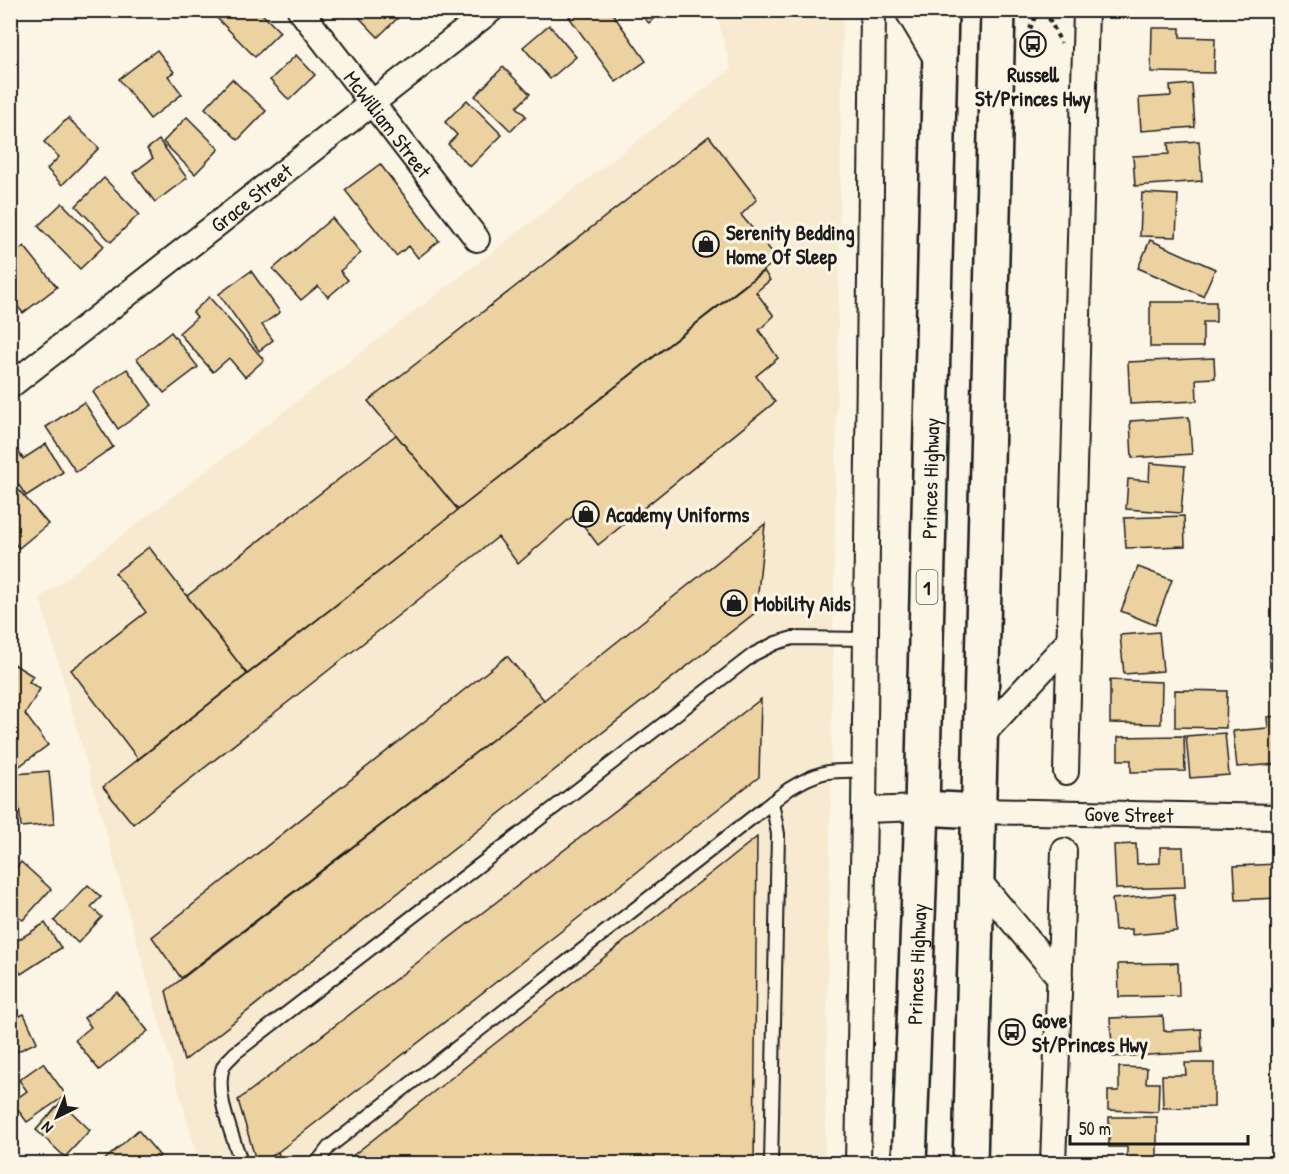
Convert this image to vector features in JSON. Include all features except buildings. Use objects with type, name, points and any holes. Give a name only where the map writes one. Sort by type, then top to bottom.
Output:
[{"type":"highway","name":"Princes Highway","points":[[909,1164],[922,808],[941,10]]},
{"type":"highway","points":[[969,1164],[998,10]]},
{"type":"highway","points":[[922,808],[979,811]]},
{"type":"street","name":"McWilliam Street","points":[[300,10],[477,238]]},
{"type":"street","name":"Grace Street","points":[[10,386],[491,10]]},
{"type":"street","points":[[858,1164],[865,771],[873,10]]},
{"type":"street","points":[[907,10],[940,65]]},
{"type":"street","points":[[1066,772],[1086,10]]},
{"type":"street","points":[[981,736],[1070,640]]},
{"type":"street","points":[[864,810],[922,808]]},
{"type":"street","name":"Gove Street","points":[[979,811],[1278,817]]},
{"type":"street","points":[[1053,1164],[1064,851]]},
{"type":"street","points":[[977,879],[1060,978]]},
{"type":"lane","points":[[241,1162],[222,1100],[220,1080],[224,1065],[235,1053],[754,654],[776,643],[794,638],[866,639]]},
{"type":"lane","points":[[316,1164],[329,1147],[772,802],[810,776],[827,771],[865,771]]},
{"type":"lane","points":[[771,1164],[778,834],[772,802]]},
{"type":"path","points":[[1030,29],[1038,10]]},
{"type":"shaded area","points":[[716,11],[843,11],[825,1163],[199,1163],[40,598],[731,69]]},
{"type":"place","name":"Russell St/Princes Hwy","points":[[1033,44]]},
{"type":"place","name":"Serenity Bedding Home Of Sleep","points":[[706,244]]},
{"type":"place","name":"Academy Uniforms","points":[[586,514]]},
{"type":"place","name":"Mobility Aids","points":[[734,603]]},
{"type":"place","name":"Gove St/Princes Hwy","points":[[1012,1032]]}]
